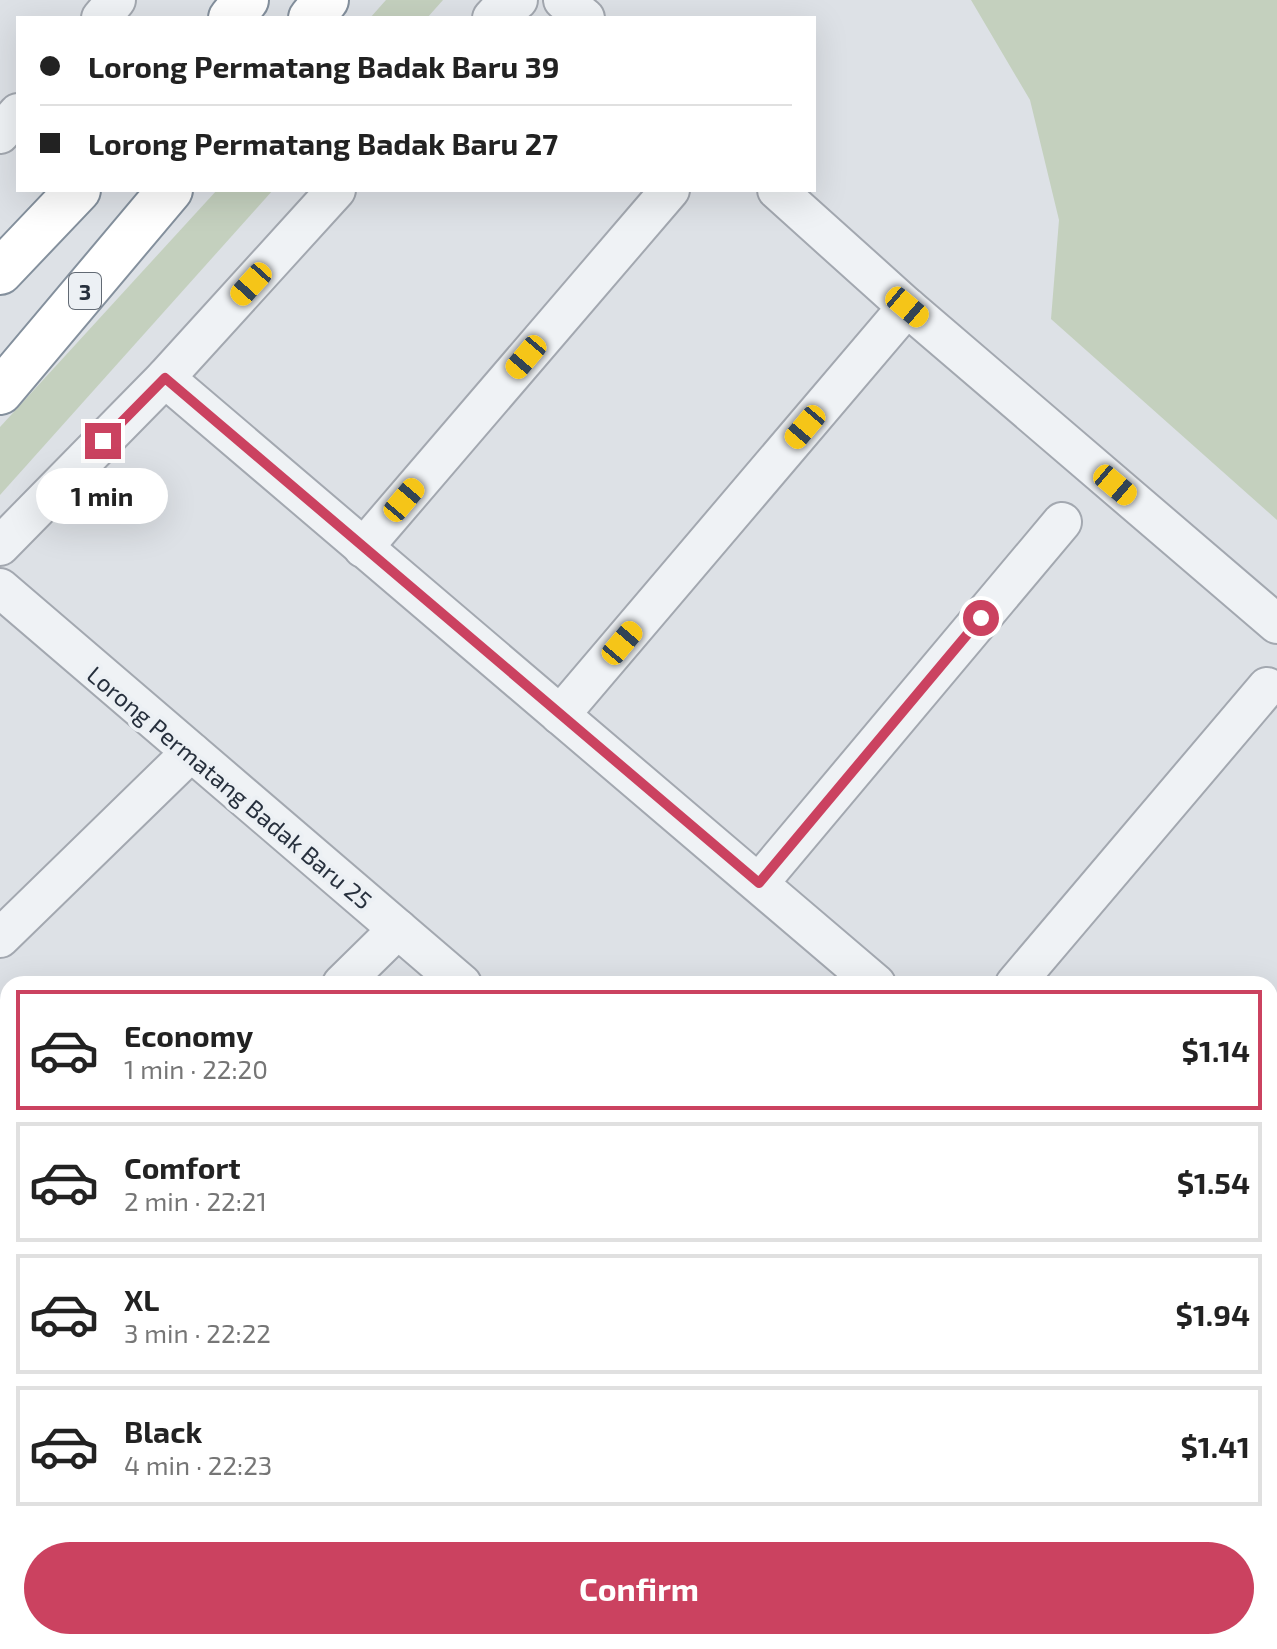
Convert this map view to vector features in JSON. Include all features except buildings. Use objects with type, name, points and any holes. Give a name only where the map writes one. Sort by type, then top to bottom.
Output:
[{"type":"highway","points":[[233,16],[246,0]]},
{"type":"highway","points":[[313,16],[326,0]]},
{"type":"highway","points":[[0,272],[76,192]]},
{"type":"highway","name":"3","points":[[0,392],[168,192]]},
{"type":"street","points":[[103,16],[116,0]]},
{"type":"street","points":[[494,16],[502,7],[518,0]]},
{"type":"street","points":[[563,0],[583,16]]},
{"type":"street","points":[[0,134],[16,115]]},
{"type":"street","points":[[0,546],[165,378],[334,192]]},
{"type":"street","points":[[363,548],[668,192]]},
{"type":"street","points":[[779,192],[907,307],[1277,624]]},
{"type":"street","points":[[560,715],[907,307]]},
{"type":"street","points":[[165,378],[867,976]]},
{"type":"street","points":[[759,883],[1062,522]]},
{"type":"street","name":"Lorong Permatang Badak Baru 25","points":[[0,588],[453,976]]},
{"type":"street","points":[[1022,976],[1267,687]]},
{"type":"street","points":[[0,938],[191,752]]},
{"type":"street","points":[[350,976],[398,929]]},
{"type":"green space","points":[[386,0],[443,0],[429,16],[372,16]]},
{"type":"green space","points":[[971,0],[1277,0],[1277,520],[1051,319],[1059,220],[1030,100]]},
{"type":"green space","points":[[215,192],[271,192],[0,495],[0,427]]},
{"type":"route","points":[[103,441],[165,378],[759,883],[981,618]]}]
